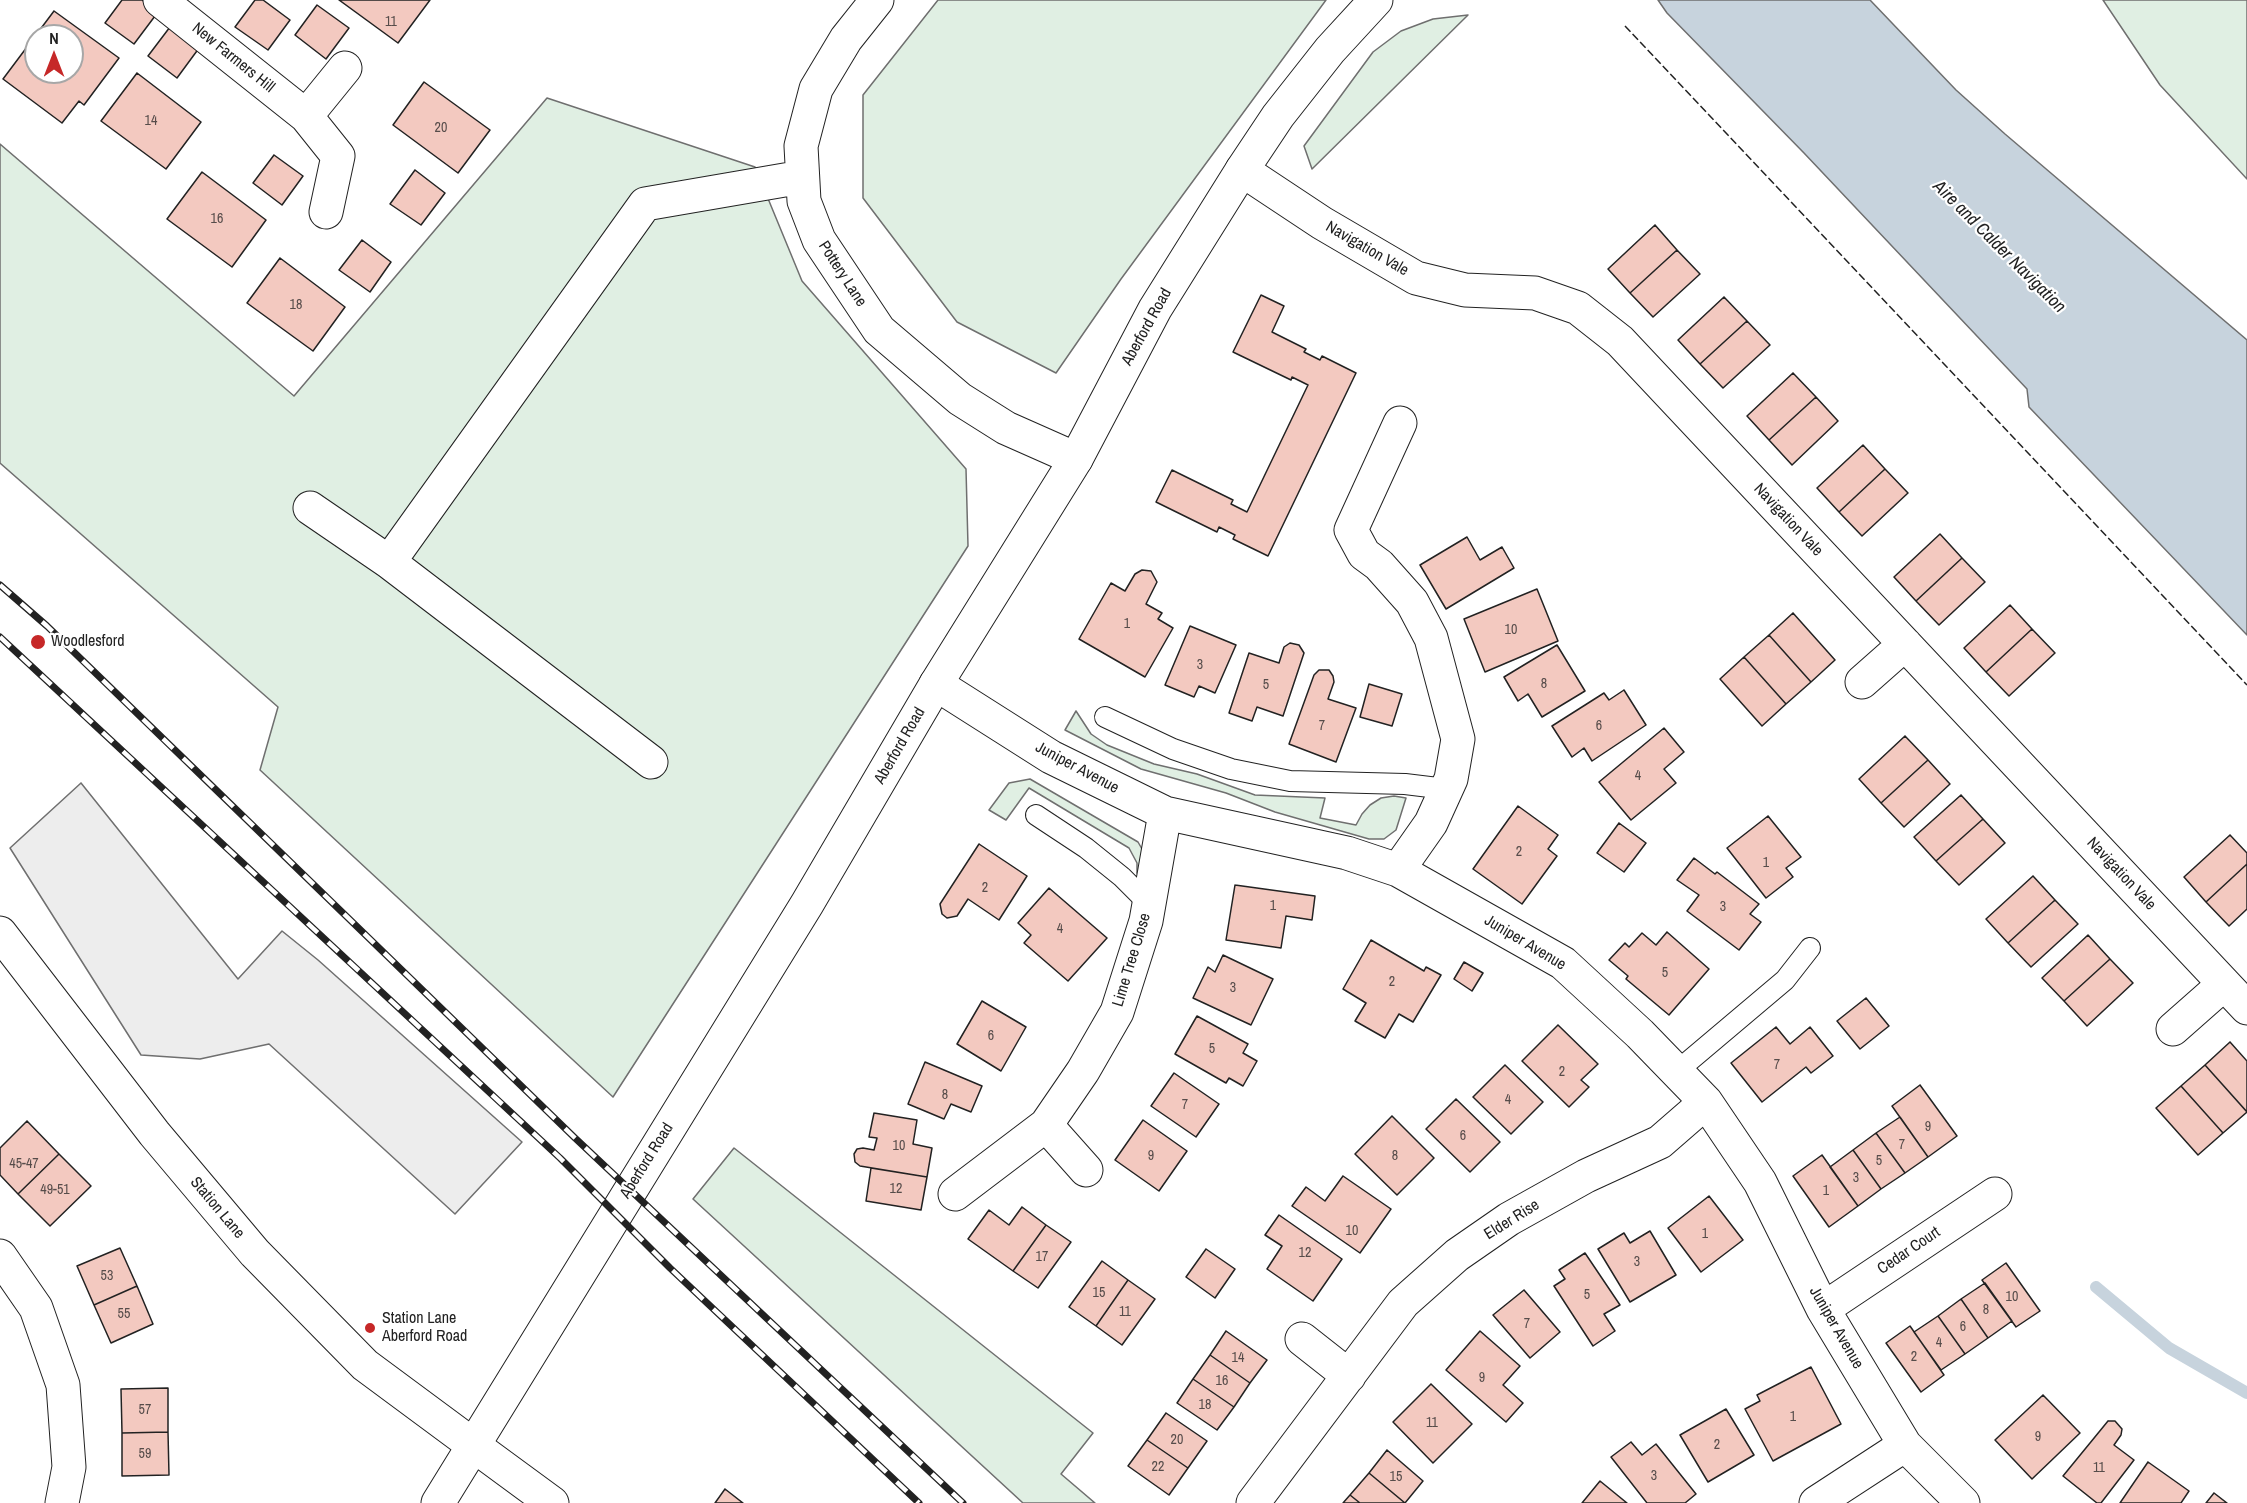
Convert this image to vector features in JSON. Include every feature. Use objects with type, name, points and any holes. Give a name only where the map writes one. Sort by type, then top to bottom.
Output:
[{"type":"street","name":"New Farmers Hill","points":[[160,0],[306,116],[338,156],[326,212]]},
{"type":"street","name":"Pottery Lane","points":[[877,0],[846,39],[816,89],[801,146],[804,201],[819,240],[879,330],[960,399],[1006,428],[1076,459]]},
{"type":"street","name":"Aberford Road","points":[[438,1503],[807,904],[936,684],[1076,459],[1155,309],[1278,116],[1330,50],[1376,0]]},
{"type":"street","points":[[306,116],[345,68]]},
{"type":"street","name":"Navigation Vale","points":[[1242,170],[1322,223],[1416,278],[1465,290],[1535,293],[1578,308],[1620,341],[2247,1008]]},
{"type":"street","points":[[389,562],[645,204],[802,177]]},
{"type":"street","points":[[1398,870],[1431,823],[1451,779],[1458,739],[1431,638],[1412,602],[1379,565],[1364,554],[1351,530],[1400,423]]},
{"type":"street","points":[[310,508],[389,562],[651,762]]},
{"type":"street","points":[[1862,682],[1905,644]]},
{"type":"street","name":"Juniper Avenue","points":[[936,684],[1051,757],[1165,813],[1347,853],[1398,870],[1563,963],[1640,1034],[1706,1102],[1760,1182],[1823,1309],[1905,1445],[1963,1503]]},
{"type":"street","name":"Lime Tree Close","points":[[955,1194],[1046,1125],[1083,1071],[1117,1012],[1146,921],[1165,813]]},
{"type":"street","name":"Station Lane","points":[[0,933],[154,1133],[255,1253],[365,1365],[552,1503]]},
{"type":"street","points":[[2173,1029],[2224,984]]},
{"type":"street","name":"Elder Rise","points":[[1253,1503],[1403,1303],[1457,1255],[1509,1219],[1586,1176],[1660,1142],[1706,1102]]},
{"type":"street","points":[[1046,1125],[1086,1170]]},
{"type":"street","name":"Cedar Court","points":[[1823,1309],[1995,1194]]},
{"type":"street","points":[[0,1256],[36,1308],[63,1385],[69,1467],[62,1503]]},
{"type":"street","points":[[1302,1339],[1349,1376]]},
{"type":"street","points":[[1816,1503],[1905,1445]]},
{"type":"lane","points":[[1105,717],[1173,750],[1231,769],[1290,781],[1405,784],[1446,789]]},
{"type":"lane","points":[[1036,815],[1086,848],[1122,877],[1149,904]]},
{"type":"lane","points":[[1676,1072],[1785,980],[1810,948]]},
{"type":"green space","points":[[938,0],[1326,0],[1121,279],[1056,373],[957,322],[863,198],[863,95]]},
{"type":"green space","points":[[2103,0],[2247,0],[2247,179],[2160,85]]},
{"type":"green space","points":[[1468,15],[1312,169],[1304,146],[1373,52],[1401,31],[1433,19]]},
{"type":"green space","points":[[547,98],[755,167],[802,281],[966,469],[968,546],[613,1097],[260,770],[278,707],[0,463],[0,144],[294,396]]},
{"type":"green space","points":[[1076,711],[1091,734],[1107,745],[1154,764],[1197,774],[1255,795],[1325,798],[1320,818],[1356,825],[1370,805],[1381,798],[1394,796],[1406,798],[1396,830],[1384,839],[1369,839],[1275,812],[1226,793],[1141,769],[1065,730]]},
{"type":"green space","points":[[1030,779],[1138,842],[1142,849],[1142,875],[1137,873],[1137,863],[1129,848],[1029,788],[1006,820],[989,810],[1009,783]]},
{"type":"green space","points":[[734,1148],[1093,1433],[1061,1474],[1095,1503],[1023,1503],[693,1199]]},
{"type":"shaded area","points":[[81,783],[238,979],[282,931],[318,960],[522,1142],[455,1214],[269,1044],[200,1059],[141,1055],[10,848]]},
{"type":"water","name":"Aire and Calder Navigation","points":[[1658,0],[1870,0],[1956,90],[2247,340],[2247,635],[2029,407],[2027,389],[1804,153],[1667,13]]},
{"type":"building","points":[[122,0],[142,0],[158,12],[134,44],[105,23]]},
{"type":"building","points":[[255,0],[263,0],[290,20],[268,50],[235,27]]},
{"type":"building","points":[[339,0],[430,0],[398,43]]},
{"type":"building","points":[[317,5],[349,28],[326,59],[295,35]]},
{"type":"building","points":[[54,11],[72,24],[44,24]]},
{"type":"building","points":[[173,23],[202,44],[177,78],[148,56]]},
{"type":"building","points":[[84,33],[119,58],[84,105],[79,101],[62,123],[3,79],[24,51],[24,84],[84,84]]},
{"type":"building","points":[[137,73],[201,122],[166,169],[101,121]]},
{"type":"building","points":[[424,82],[490,130],[458,173],[393,125]]},
{"type":"building","points":[[274,155],[303,176],[282,205],[253,183]]},
{"type":"building","points":[[415,170],[445,193],[421,225],[390,204]]},
{"type":"building","points":[[202,172],[266,220],[232,267],[167,219]]},
{"type":"building","points":[[1655,225],[1677,250],[1630,293],[1608,269]]},
{"type":"building","points":[[362,240],[391,262],[370,292],[339,270]]},
{"type":"building","points":[[1677,250],[1700,274],[1653,317],[1630,293]]},
{"type":"building","points":[[280,258],[345,307],[313,351],[247,303]]},
{"type":"building","points":[[1261,295],[1284,306],[1272,332],[1306,349],[1304,352],[1320,360],[1322,356],[1356,373],[1268,556],[1233,539],[1235,535],[1219,527],[1217,532],[1156,502],[1172,470],[1233,500],[1231,504],[1247,512],[1308,385],[1292,377],[1291,380],[1233,352]]},
{"type":"building","points":[[1724,297],[1747,321],[1700,364],[1678,340]]},
{"type":"building","points":[[1747,321],[1770,345],[1723,388],[1700,364]]},
{"type":"building","points":[[1793,373],[1816,397],[1769,440],[1747,416]]},
{"type":"building","points":[[1816,397],[1838,421],[1792,465],[1769,440]]},
{"type":"building","points":[[1863,445],[1885,469],[1839,512],[1817,488]]},
{"type":"building","points":[[1885,469],[1908,493],[1862,536],[1839,512]]},
{"type":"building","points":[[1940,534],[1962,558],[1916,601],[1894,577]]},
{"type":"building","points":[[1467,537],[1480,560],[1502,547],[1514,568],[1446,609],[1420,565]]},
{"type":"building","points":[[1962,558],[1985,582],[1939,625],[1916,601]]},
{"type":"building","points":[[1142,570],[1151,571],[1157,582],[1146,604],[1162,613],[1158,619],[1173,628],[1145,677],[1079,639],[1111,583],[1125,591],[1135,574]]},
{"type":"building","points":[[1537,589],[1558,641],[1485,672],[1464,619]]},
{"type":"building","points":[[2010,605],[2032,629],[1986,672],[1964,648]]},
{"type":"building","points":[[1793,613],[1835,660],[1811,682],[1769,635]]},
{"type":"building","points":[[1190,626],[1236,645],[1215,693],[1199,686],[1194,697],[1165,685]]},
{"type":"building","points":[[2032,629],[2055,653],[2009,696],[1986,672]]},
{"type":"building","points":[[1769,635],[1811,682],[1786,704],[1744,657]]},
{"type":"building","points":[[1290,643],[1299,645],[1304,653],[1283,716],[1257,707],[1252,721],[1229,713],[1249,653],[1279,663],[1284,647]]},
{"type":"building","points":[[1557,645],[1585,691],[1542,717],[1528,694],[1518,701],[1504,677]]},
{"type":"building","points":[[1744,657],[1786,704],[1762,726],[1720,679]]},
{"type":"building","points":[[1319,670],[1329,670],[1333,676],[1334,682],[1328,699],[1356,708],[1336,762],[1289,744],[1314,675]]},
{"type":"building","points":[[1369,684],[1402,694],[1392,726],[1360,717]]},
{"type":"building","points":[[1624,690],[1646,725],[1592,761],[1584,748],[1572,757],[1552,726],[1604,693],[1609,700]]},
{"type":"building","points":[[1664,728],[1684,752],[1664,769],[1676,783],[1631,820],[1599,782]]},
{"type":"building","points":[[1905,736],[1928,760],[1881,803],[1859,779]]},
{"type":"building","points":[[1928,760],[1950,784],[1904,827],[1881,803]]},
{"type":"building","points":[[1961,795],[1983,819],[1936,861],[1914,837]]},
{"type":"building","points":[[1518,806],[1558,835],[1548,849],[1557,856],[1522,904],[1473,869]]},
{"type":"building","points":[[1768,816],[1801,857],[1786,868],[1793,877],[1766,898],[1727,848]]},
{"type":"building","points":[[1983,819],[2005,843],[1959,885],[1936,861]]},
{"type":"building","points":[[1619,823],[1646,843],[1624,872],[1597,853]]},
{"type":"building","points":[[2230,835],[2247,853],[2247,864],[2206,902],[2184,877]]},
{"type":"building","points":[[979,844],[1027,876],[999,920],[968,899],[957,916],[947,918],[942,914],[940,904]]},
{"type":"building","points":[[1694,858],[1715,874],[1717,872],[1759,904],[1750,914],[1761,922],[1739,950],[1687,911],[1699,895],[1677,880]]},
{"type":"building","points":[[2247,864],[2247,909],[2229,926],[2206,902]]},
{"type":"building","points":[[2033,876],[2055,900],[2008,943],[1986,919]]},
{"type":"building","points":[[1235,885],[1315,896],[1312,920],[1286,916],[1281,948],[1226,940]]},
{"type":"building","points":[[1049,888],[1107,938],[1068,981],[1024,943],[1031,935],[1018,923]]},
{"type":"building","points":[[2055,900],[2078,924],[2031,967],[2008,943]]},
{"type":"building","points":[[1667,932],[1709,969],[1669,1015],[1626,979],[1628,976],[1609,960],[1625,943],[1629,947],[1642,933],[1656,945]]},
{"type":"building","points":[[2088,935],[2110,959],[2064,1001],[2042,978]]},
{"type":"building","points":[[1371,940],[1424,971],[1426,967],[1441,975],[1413,1022],[1399,1014],[1385,1038],[1355,1021],[1366,1003],[1343,989]]},
{"type":"building","points":[[1223,955],[1273,979],[1251,1025],[1193,998],[1208,967],[1215,972]]},
{"type":"building","points":[[2110,959],[2133,983],[2087,1026],[2064,1001]]},
{"type":"building","points":[[1464,962],[1483,973],[1472,991],[1454,979]]},
{"type":"building","points":[[1866,998],[1889,1026],[1860,1049],[1837,1021]]},
{"type":"building","points":[[982,1001],[1026,1027],[1001,1071],[957,1044]]},
{"type":"building","points":[[1197,1016],[1248,1044],[1243,1053],[1257,1061],[1243,1086],[1229,1078],[1226,1083],[1175,1054]]},
{"type":"building","points":[[1558,1025],[1598,1064],[1581,1080],[1589,1087],[1569,1107],[1522,1061]]},
{"type":"building","points":[[1776,1027],[1790,1044],[1810,1027],[1833,1056],[1811,1073],[1806,1067],[1762,1102],[1731,1063]]},
{"type":"building","points":[[2230,1042],[2247,1061],[2247,1112],[2205,1065]]},
{"type":"building","points":[[925,1062],[982,1086],[971,1112],[951,1104],[944,1119],[908,1104]]},
{"type":"building","points":[[1505,1065],[1543,1102],[1511,1134],[1473,1097]]},
{"type":"building","points":[[2205,1065],[2247,1112],[2223,1133],[2181,1086]]},
{"type":"building","points":[[1174,1073],[1219,1104],[1196,1137],[1151,1106]]},
{"type":"building","points":[[1920,1085],[1957,1136],[1928,1157],[1892,1106]]},
{"type":"building","points":[[2181,1086],[2223,1133],[2198,1155],[2156,1108]]},
{"type":"building","points":[[1456,1099],[1500,1142],[1470,1172],[1426,1129]]},
{"type":"building","points":[[874,1113],[917,1120],[913,1144],[932,1148],[927,1177],[860,1166],[855,1162],[854,1154],[857,1149],[874,1150],[877,1138],[869,1137]]},
{"type":"building","points":[[1392,1116],[1434,1158],[1397,1195],[1355,1154]]},
{"type":"building","points":[[1900,1117],[1928,1157],[1905,1173],[1876,1133]]},
{"type":"building","points":[[1143,1120],[1187,1151],[1159,1191],[1115,1160]]},
{"type":"building","points":[[27,1121],[59,1154],[18,1194],[0,1175],[0,1148]]},
{"type":"building","points":[[1876,1133],[1905,1173],[1881,1189],[1853,1150]]},
{"type":"building","points":[[1853,1150],[1881,1189],[1858,1206],[1830,1167]]},
{"type":"building","points":[[59,1154],[91,1186],[50,1226],[18,1194]]},
{"type":"building","points":[[1822,1155],[1858,1206],[1829,1227],[1793,1176]]},
{"type":"building","points":[[871,1168],[927,1177],[921,1210],[866,1201]]},
{"type":"building","points":[[1343,1176],[1391,1209],[1360,1253],[1292,1206],[1306,1187],[1325,1201]]},
{"type":"building","points":[[1709,1196],[1743,1240],[1701,1272],[1668,1228]]},
{"type":"building","points":[[1022,1207],[1046,1225],[1013,1271],[968,1239],[989,1210],[1009,1225]]},
{"type":"building","points":[[1279,1215],[1342,1259],[1313,1301],[1267,1269],[1282,1246],[1265,1235]]},
{"type":"building","points":[[1046,1225],[1071,1242],[1038,1288],[1013,1271]]},
{"type":"building","points":[[1650,1231],[1676,1275],[1630,1302],[1598,1249],[1624,1233],[1630,1243]]},
{"type":"building","points":[[120,1248],[137,1286],[94,1305],[77,1266]]},
{"type":"building","points":[[1206,1249],[1235,1269],[1215,1298],[1186,1277]]},
{"type":"building","points":[[1585,1253],[1620,1305],[1604,1314],[1615,1331],[1593,1346],[1554,1286],[1565,1279],[1559,1270]]},
{"type":"building","points":[[1102,1261],[1128,1280],[1096,1326],[1069,1307]]},
{"type":"building","points":[[2006,1263],[2040,1311],[2016,1327],[1982,1280]]},
{"type":"building","points":[[1128,1280],[1155,1299],[1122,1345],[1096,1326]]},
{"type":"building","points":[[1985,1283],[2012,1321],[1988,1338],[1961,1299]]},
{"type":"building","points":[[137,1286],[153,1324],[111,1343],[94,1305]]},
{"type":"building","points":[[1524,1290],[1560,1332],[1530,1358],[1493,1315]]},
{"type":"building","points":[[1961,1299],[1988,1338],[1965,1354],[1938,1316]]},
{"type":"building","points":[[1938,1316],[1965,1354],[1941,1370],[1914,1332]]},
{"type":"building","points":[[1910,1326],[1944,1375],[1921,1392],[1886,1343]]},
{"type":"building","points":[[1226,1331],[1267,1360],[1250,1383],[1210,1355]]},
{"type":"building","points":[[1480,1331],[1520,1366],[1503,1385],[1523,1403],[1506,1422],[1446,1370]]},
{"type":"building","points":[[1210,1355],[1250,1383],[1234,1407],[1193,1379]]},
{"type":"building","points":[[1811,1367],[1841,1424],[1773,1461],[1745,1409],[1760,1401],[1757,1395]]},
{"type":"building","points":[[1193,1379],[1234,1407],[1217,1430],[1177,1403]]},
{"type":"building","points":[[1431,1384],[1472,1424],[1433,1463],[1393,1422]]},
{"type":"building","points":[[168,1388],[168,1432],[122,1433],[121,1389]]},
{"type":"building","points":[[2043,1395],[2080,1433],[2032,1479],[1995,1440]]},
{"type":"building","points":[[1726,1409],[1754,1455],[1708,1482],[1680,1435]]},
{"type":"building","points":[[1166,1413],[1207,1441],[1188,1468],[1147,1440]]},
{"type":"building","points":[[2108,1421],[2115,1421],[2122,1429],[2114,1445],[2134,1460],[2101,1503],[2097,1503],[2063,1476]]},
{"type":"building","points":[[168,1432],[169,1475],[122,1476],[122,1433]]},
{"type":"building","points":[[1147,1440],[1188,1468],[1169,1495],[1128,1466]]},
{"type":"building","points":[[1631,1442],[1642,1455],[1656,1444],[1696,1494],[1685,1503],[1647,1503],[1611,1457]]},
{"type":"building","points":[[1387,1450],[1423,1481],[1405,1503],[1369,1473]]},
{"type":"building","points":[[2148,1462],[2189,1491],[2181,1503],[2120,1503]]},
{"type":"building","points":[[1369,1473],[1405,1503],[1360,1503],[1350,1495]]},
{"type":"building","points":[[1600,1481],[1627,1503],[1582,1503]]},
{"type":"building","points":[[725,1489],[743,1503],[715,1503]]},
{"type":"building","points":[[2214,1493],[2227,1503],[2206,1503]]},
{"type":"building","points":[[1350,1495],[1360,1503],[1343,1503]]},
{"type":"waterway","points":[[2096,1287],[2169,1348],[2247,1393]]},
{"type":"railway","points":[[0,585],[47,626],[575,1138],[963,1503]]},
{"type":"railway","points":[[0,637],[560,1158],[670,1268],[919,1503]]},
{"type":"fence","points":[[1625,26],[2247,685]]},
{"type":"place","name":"Woodlesford","points":[[38,642]]},
{"type":"place","name":"Station Lane Aberford Road","points":[[370,1328]]}]
